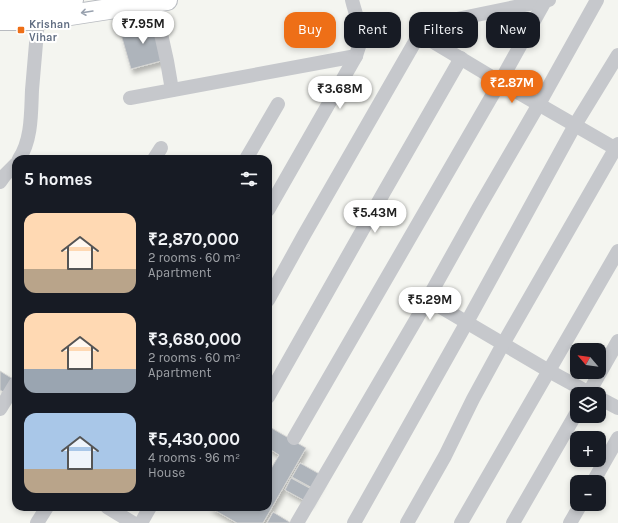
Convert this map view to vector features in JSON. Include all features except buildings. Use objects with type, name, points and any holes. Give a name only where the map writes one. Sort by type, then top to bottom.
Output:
[{"type":"main road","points":[[33,11],[73,0]]},
{"type":"main road","points":[[0,17],[15,5],[33,11],[160,1]]},
{"type":"street","points":[[272,203],[356,56],[360,43],[360,29],[352,0]]},
{"type":"street","points":[[478,15],[547,0]]},
{"type":"street","points":[[294,438],[547,0]]},
{"type":"street","points":[[297,523],[428,299],[597,0]]},
{"type":"street","points":[[160,1],[172,90]]},
{"type":"street","points":[[21,155],[26,143],[30,124],[33,11]]},
{"type":"street","points":[[272,293],[412,48]]},
{"type":"street","points":[[407,523],[445,456],[473,399],[503,344],[617,147],[575,126],[444,48]]},
{"type":"street","points":[[354,523],[575,126],[618,55]]},
{"type":"street","points":[[130,98],[356,56]]},
{"type":"street","points":[[272,390],[461,58]]},
{"type":"street","points":[[248,155],[278,104]]},
{"type":"street","points":[[0,182],[4,175],[12,168]]},
{"type":"street","points":[[461,523],[618,251]]},
{"type":"street","points":[[428,299],[578,387]]},
{"type":"street","points":[[596,387],[618,341]]},
{"type":"street","points":[[0,409],[12,390]]},
{"type":"street","points":[[606,402],[618,408]]},
{"type":"street","points":[[513,523],[571,423]]},
{"type":"street","points":[[597,475],[618,438]]},
{"type":"street","points":[[37,523],[44,511]]},
{"type":"street","points":[[113,511],[133,523]]},
{"type":"street","points":[[141,523],[148,511]]},
{"type":"street","points":[[570,523],[577,511]]},
{"type":"place","name":"Krishan Vihar","points":[[21,30]]}]
